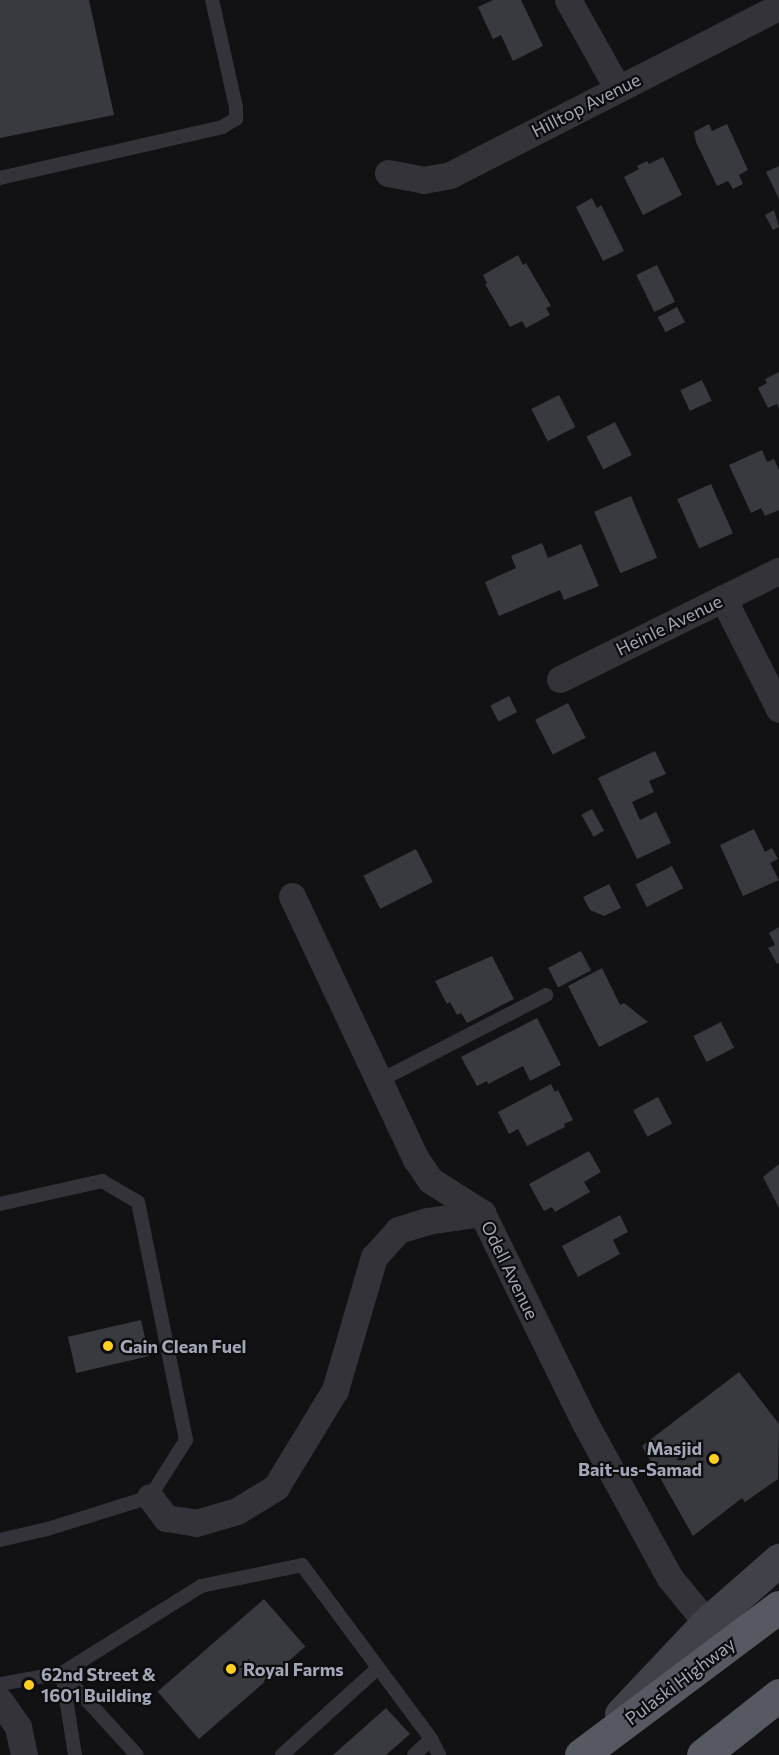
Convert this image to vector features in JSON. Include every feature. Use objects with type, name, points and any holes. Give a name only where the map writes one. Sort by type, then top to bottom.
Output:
[{"type":"highway","name":"Pulaski Highway","points":[[585,1754],[779,1607]]},
{"type":"highway","points":[[703,1755],[779,1695]]},
{"type":"main road","points":[[585,1754],[707,1623],[779,1560]]},
{"type":"street","points":[[568,0],[618,89]]},
{"type":"street","name":"Hilltop Avenue","points":[[388,173],[423,180],[450,175],[779,7]]},
{"type":"street","name":"Heinle Avenue","points":[[560,679],[779,571]]},
{"type":"street","points":[[723,598],[779,709]]},
{"type":"street","name":"Odell Avenue","points":[[292,896],[416,1159],[430,1180],[482,1213],[585,1423],[670,1578],[707,1623]]},
{"type":"street","points":[[150,1497],[166,1518],[196,1523],[237,1511],[276,1487],[334,1390],[374,1257],[398,1230],[428,1221],[482,1213]]},
{"type":"street","points":[[0,1701],[18,1727],[24,1755]]},
{"type":"lane","points":[[0,178],[222,128],[236,119],[236,107],[212,0]]},
{"type":"lane","points":[[379,1081],[546,995]]},
{"type":"lane","points":[[0,1204],[102,1181],[138,1202],[186,1440],[150,1497],[47,1529],[0,1540]]},
{"type":"lane","points":[[0,1684],[62,1673],[201,1586],[302,1565],[431,1739],[439,1755]]},
{"type":"lane","points":[[282,1755],[378,1668]]},
{"type":"lane","points":[[62,1673],[75,1755]]},
{"type":"lane","points":[[62,1673],[138,1755]]},
{"type":"lane","points":[[414,1755],[431,1739]]},
{"type":"building","points":[[0,0],[89,0],[114,115],[0,138]]},
{"type":"building","points":[[493,0],[521,0],[543,46],[513,61],[501,35],[493,39],[478,7]]},
{"type":"building","points":[[709,124],[712,131],[727,124],[748,170],[739,175],[743,184],[733,189],[728,181],[717,186],[696,142],[694,132]]},
{"type":"building","points":[[663,157],[682,195],[643,215],[624,177],[639,169],[637,166],[647,161],[649,164]]},
{"type":"building","points":[[779,166],[779,199],[766,172]]},
{"type":"building","points":[[592,198],[597,208],[601,205],[624,251],[603,261],[576,207]]},
{"type":"building","points":[[774,210],[779,227],[773,230],[765,215]]},
{"type":"building","points":[[518,255],[523,265],[526,263],[551,306],[546,308],[550,315],[526,328],[522,321],[510,327],[485,284],[487,283],[483,275]]},
{"type":"building","points":[[657,265],[675,302],[654,312],[636,275]]},
{"type":"building","points":[[677,307],[685,322],[666,332],[658,317]]},
{"type":"building","points":[[779,372],[779,409],[777,404],[768,408],[758,388],[767,383],[765,379]]},
{"type":"building","points":[[702,380],[712,401],[690,411],[680,390]]},
{"type":"building","points":[[559,395],[575,427],[548,441],[531,409]]},
{"type":"building","points":[[615,422],[632,455],[603,469],[586,437]]},
{"type":"building","points":[[762,450],[767,462],[774,459],[779,470],[779,510],[765,516],[761,508],[751,513],[729,465]]},
{"type":"building","points":[[711,484],[733,533],[699,548],[677,499]]},
{"type":"building","points":[[631,496],[657,558],[620,573],[594,512]]},
{"type":"building","points":[[542,543],[548,558],[581,544],[599,586],[564,600],[560,590],[499,616],[485,582],[516,568],[511,556]]},
{"type":"building","points":[[509,696],[517,712],[498,722],[490,706]]},
{"type":"building","points":[[568,703],[586,738],[553,755],[535,720]]},
{"type":"building","points":[[655,751],[666,774],[649,781],[654,792],[632,802],[640,820],[656,812],[671,843],[637,859],[598,778]]},
{"type":"building","points":[[592,809],[604,831],[594,837],[582,815]]},
{"type":"building","points":[[754,829],[765,852],[772,848],[778,859],[770,863],[779,880],[743,896],[720,845]]},
{"type":"building","points":[[416,849],[433,882],[380,909],[363,876]]},
{"type":"building","points":[[672,866],[683,888],[647,907],[635,885]]},
{"type":"building","points":[[609,884],[621,908],[604,916],[590,910],[583,897]]},
{"type":"building","points":[[779,927],[779,963],[777,964],[768,948],[775,945],[769,933]]},
{"type":"building","points":[[581,951],[591,971],[558,987],[548,968]]},
{"type":"building","points":[[492,956],[514,999],[467,1023],[461,1013],[457,1015],[450,1002],[447,1004],[435,981]]},
{"type":"building","points":[[602,968],[620,1005],[624,1003],[648,1022],[599,1047],[568,986]]},
{"type":"building","points":[[537,1018],[561,1065],[530,1081],[523,1066],[488,1084],[487,1081],[477,1086],[461,1057]]},
{"type":"building","points":[[721,1022],[734,1048],[707,1062],[693,1036]]},
{"type":"building","points":[[551,1084],[555,1092],[558,1090],[573,1120],[564,1124],[565,1127],[527,1146],[518,1129],[509,1134],[498,1112]]},
{"type":"building","points":[[658,1097],[672,1123],[647,1137],[633,1110]]},
{"type":"building","points":[[589,1151],[601,1172],[584,1182],[590,1192],[555,1212],[552,1207],[544,1211],[529,1184]]},
{"type":"building","points":[[779,1164],[779,1208],[763,1177]]},
{"type":"building","points":[[620,1215],[628,1232],[613,1240],[620,1254],[578,1277],[562,1246]]},
{"type":"building","name":"Gain Clean Fuel","points":[[141,1320],[149,1356],[76,1373],[68,1337]]},
{"type":"building","name":"Masjid Bait-us-Samad","points":[[739,1372],[779,1424],[778,1479],[745,1502],[742,1498],[693,1536],[642,1446]]},
{"type":"building","name":"Royal Farms","points":[[264,1599],[305,1647],[199,1739],[158,1692]]},
{"type":"building","name":"Royal Farms","points":[[386,1708],[410,1734],[386,1755],[333,1755]]},
{"type":"place","name":"Gain Clean Fuel","points":[[108,1346]]},
{"type":"place","name":"Masjid Bait-us-Samad","points":[[714,1459]]},
{"type":"place","name":"Royal Farms","points":[[231,1669]]},
{"type":"place","name":"62nd Street & 1601 Building","points":[[29,1685]]}]
